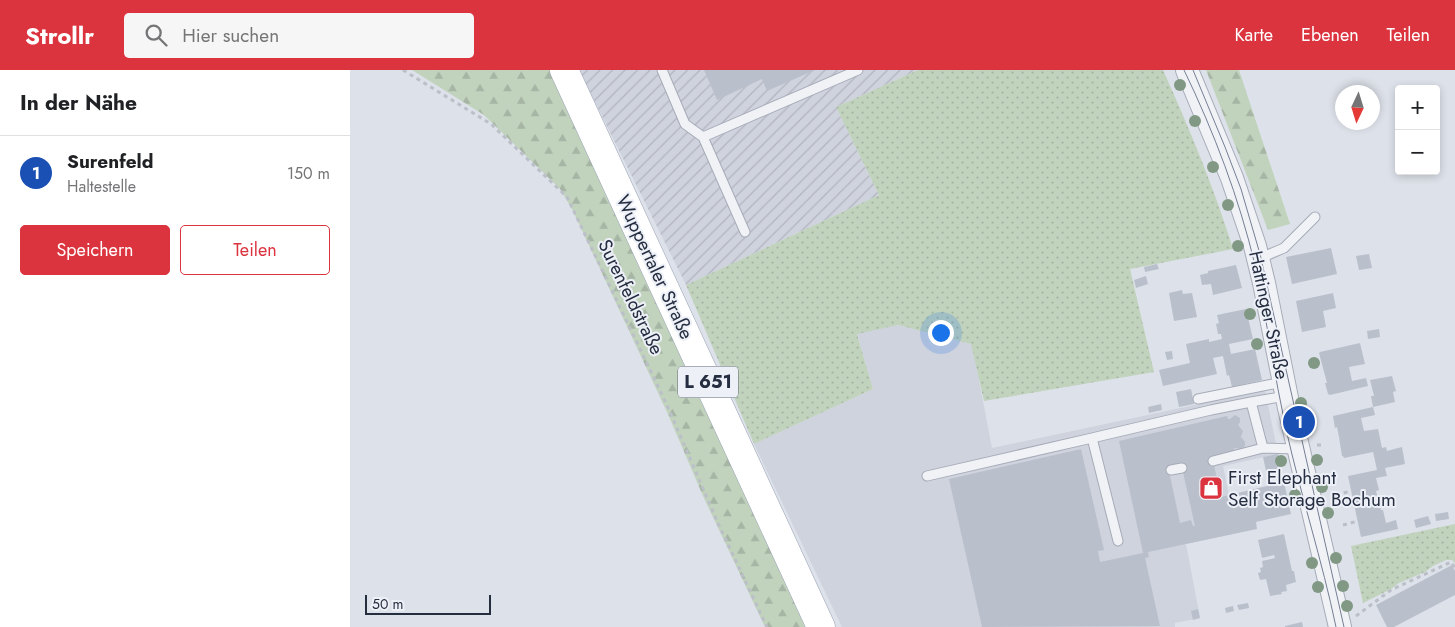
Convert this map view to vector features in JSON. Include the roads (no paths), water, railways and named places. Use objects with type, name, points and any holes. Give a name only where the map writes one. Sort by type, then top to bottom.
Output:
[{"type":"main road","name":"Wuppertaler Straße","points":[[564,70],[821,627]]},
{"type":"street","name":"Hattinger Straße","points":[[1187,70],[1232,178],[1258,259],[1285,389],[1307,447],[1348,622]]},
{"type":"lane","points":[[662,70],[685,124],[703,137],[745,232]]},
{"type":"lane","points":[[703,137],[858,70]]},
{"type":"lane","points":[[1258,259],[1284,248],[1315,217]]},
{"type":"lane","points":[[1198,399],[1285,389]]},
{"type":"lane","points":[[927,476],[1252,402],[1285,389]]},
{"type":"lane","points":[[1252,402],[1263,448]]},
{"type":"lane","points":[[1092,438],[1118,541]]},
{"type":"lane","points":[[1213,461],[1263,448],[1307,447]]},
{"type":"lane","points":[[1171,470],[1182,468]]},
{"type":"tram line","points":[[1184,70],[1206,117],[1225,166],[1249,240],[1286,429],[1336,627]]},
{"type":"tram line","points":[[1193,70],[1241,189],[1260,254],[1344,627]]},
{"type":"place","name":"Surenfeld","points":[[1299,422]]},
{"type":"place","name":"First Elephant Self Storage Bochum","points":[[1211,488]]}]
